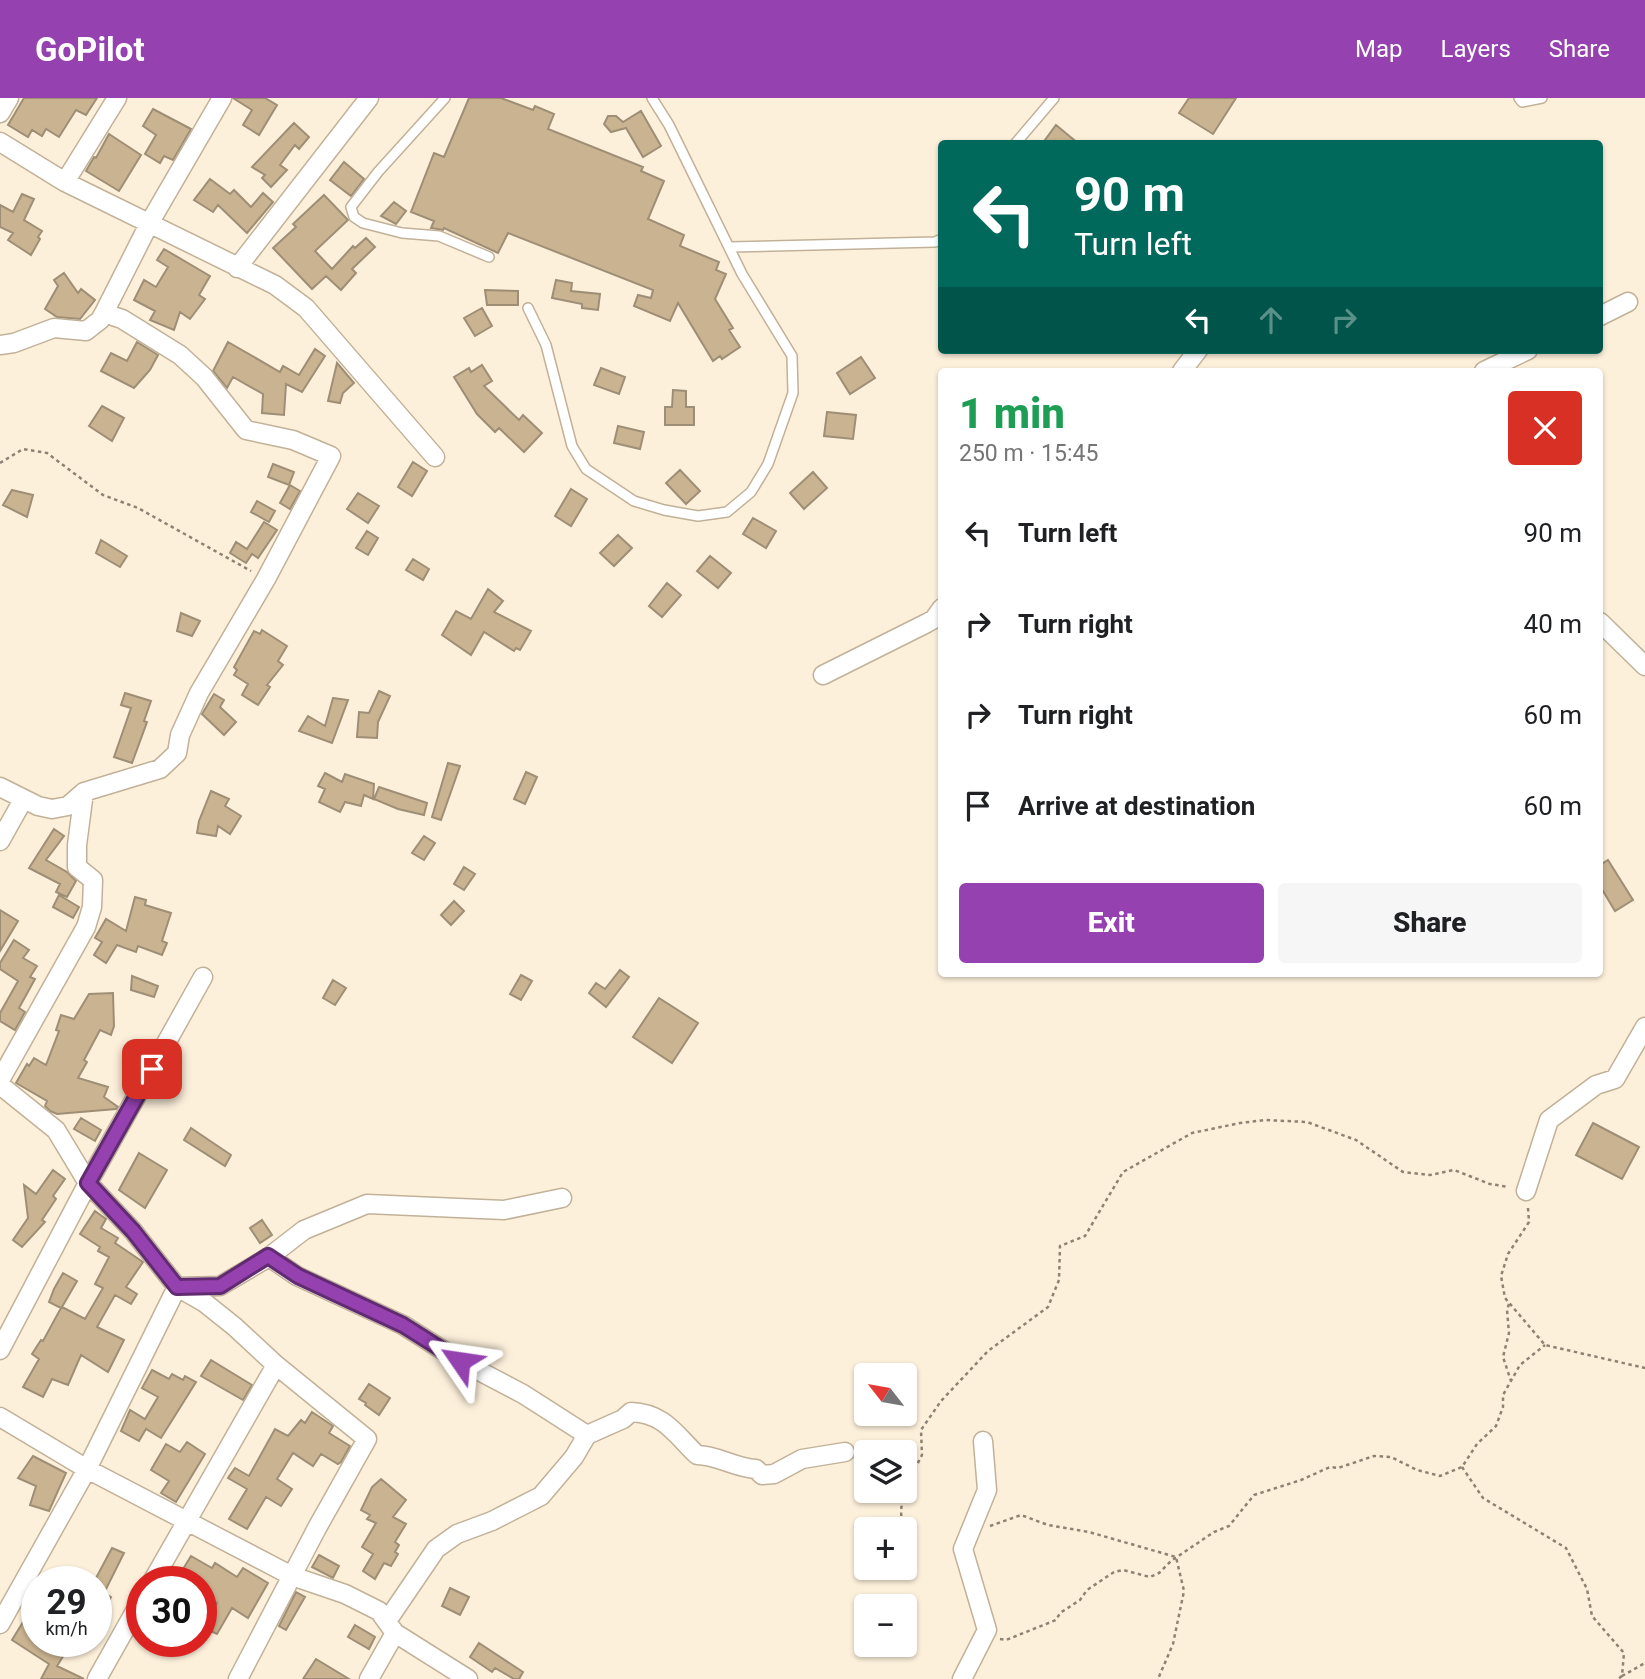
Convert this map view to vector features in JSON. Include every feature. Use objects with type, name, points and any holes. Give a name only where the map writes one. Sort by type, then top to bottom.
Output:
[{"type":"street","points":[[0,113],[9,98]]},
{"type":"street","points":[[65,182],[117,98]]},
{"type":"street","points":[[0,345],[14,343],[54,328],[86,331],[100,320],[150,222],[222,98]]},
{"type":"street","points":[[237,268],[369,98]]},
{"type":"street","points":[[0,142],[65,182],[275,285],[306,308],[435,457]]},
{"type":"street","points":[[1603,314],[1628,302]]},
{"type":"street","points":[[0,787],[23,800],[52,809],[68,807],[84,792],[160,769],[177,753],[180,735],[200,693],[266,579],[331,456],[293,440],[246,430],[204,377],[180,355],[122,319],[104,313]]},
{"type":"street","points":[[1184,368],[1195,354]]},
{"type":"street","points":[[1491,368],[1520,354]]},
{"type":"street","points":[[823,675],[927,623],[938,614]]},
{"type":"street","points":[[1603,625],[1645,666]]},
{"type":"street","points":[[84,792],[76,845],[77,867],[93,880],[92,907],[86,927],[0,1082],[56,1130],[88,1183],[133,1231],[177,1287],[215,1311],[367,1439],[238,1679]]},
{"type":"street","points":[[0,841],[23,800]]},
{"type":"street","points":[[0,1350],[88,1183],[203,977]]},
{"type":"street","points":[[1526,1191],[1549,1120],[1596,1085],[1615,1079],[1645,1027]]},
{"type":"street","points":[[177,1287],[220,1286],[304,1230],[367,1204],[504,1210],[562,1198]]},
{"type":"street","points":[[268,1256],[298,1276],[403,1325],[460,1361],[523,1394],[587,1435]]},
{"type":"street","points":[[0,1624],[86,1469],[177,1287]]},
{"type":"street","points":[[161,1566],[276,1365]]},
{"type":"street","points":[[369,1679],[391,1627],[436,1549],[457,1534],[492,1521],[541,1496],[574,1457],[587,1435],[623,1419],[631,1412],[643,1412],[676,1430],[697,1455],[708,1455],[744,1468],[756,1469],[762,1475],[774,1474],[802,1459],[845,1452]]},
{"type":"street","points":[[0,1417],[86,1469],[292,1576],[345,1594],[379,1611],[391,1627],[468,1679]]},
{"type":"street","points":[[962,1679],[987,1630],[963,1549],[987,1490],[983,1441]]},
{"type":"street","points":[[97,1679],[126,1628]]},
{"type":"lane","points":[[445,98],[378,172],[351,207],[354,217],[363,223],[402,233],[439,236],[489,257]]},
{"type":"lane","points":[[528,308],[546,345],[572,446],[586,469],[634,501],[698,516],[727,512],[751,492],[768,464],[793,393],[792,356],[742,274],[669,125],[652,98]]},
{"type":"lane","points":[[1018,140],[1054,98]]},
{"type":"lane","points":[[1519,98],[1522,102],[1542,98]]},
{"type":"lane","points":[[730,247],[938,241]]},
{"type":"path","points":[[0,463],[23,449],[47,453],[80,475],[103,495],[138,508],[266,579]]},
{"type":"path","points":[[917,1465],[922,1455],[921,1430],[941,1401],[988,1350],[1048,1307],[1059,1280],[1060,1246],[1085,1236],[1123,1172],[1192,1133],[1240,1123],[1265,1120],[1307,1122],[1356,1140],[1404,1172],[1430,1175],[1454,1170],[1490,1184],[1526,1191],[1529,1222],[1508,1254],[1501,1276],[1504,1298],[1545,1345],[1645,1368]]},
{"type":"path","points":[[1509,1304],[1509,1333],[1503,1357],[1511,1381]]},
{"type":"path","points":[[993,1638],[1006,1640],[1056,1620],[1060,1613],[1080,1600],[1087,1590],[1114,1572],[1124,1570],[1150,1577],[1159,1573],[1171,1561],[1214,1532],[1229,1526],[1254,1495],[1301,1480],[1330,1467],[1338,1468],[1374,1456],[1391,1457],[1417,1470],[1440,1476],[1462,1467],[1477,1444],[1496,1426],[1503,1407],[1503,1395],[1520,1365],[1545,1345]]},
{"type":"path","points":[[1462,1467],[1483,1498],[1566,1548],[1587,1589],[1592,1616],[1624,1653],[1620,1678]]},
{"type":"path","points":[[983,1528],[1021,1515],[1048,1525],[1089,1532],[1177,1558]]},
{"type":"path","points":[[1158,1679],[1173,1644],[1184,1591],[1177,1558]]},
{"type":"path","points":[[1620,1678],[1645,1663]]},
{"type":"building","points":[[24,98],[97,98],[86,115],[76,110],[59,137],[46,129],[42,136],[32,130],[28,137],[8,125]]},
{"type":"building","points":[[233,98],[265,98],[277,105],[259,135],[243,125],[252,110]]},
{"type":"building","points":[[469,98],[501,98],[533,110],[535,106],[554,114],[548,129],[643,167],[641,171],[664,181],[648,219],[684,235],[680,246],[719,262],[716,270],[726,274],[715,299],[733,328],[729,330],[740,347],[722,359],[720,356],[713,361],[678,303],[670,321],[634,306],[638,295],[651,298],[653,290],[508,233],[498,253],[444,228],[431,228],[434,221],[411,212],[434,153],[444,157]]},
{"type":"building","points":[[1189,98],[1236,98],[1213,134],[1179,113]]},
{"type":"building","points":[[153,109],[191,129],[173,160],[164,156],[160,163],[145,154],[156,135],[143,126]]},
{"type":"building","points":[[641,111],[661,146],[643,157],[626,128],[611,132],[604,124],[608,116],[616,116],[623,122]]},
{"type":"building","points":[[294,123],[309,137],[299,149],[295,145],[280,165],[287,170],[271,187],[262,178],[265,175],[252,167]]},
{"type":"building","points":[[1056,125],[1074,140],[1045,140]]},
{"type":"building","points":[[109,134],[141,155],[119,191],[86,171]]},
{"type":"building","points":[[344,162],[364,179],[351,196],[330,180]]},
{"type":"building","points":[[210,179],[230,194],[234,190],[251,207],[263,193],[273,202],[247,233],[218,205],[213,212],[194,200]]},
{"type":"building","points":[[22,194],[34,199],[24,220],[42,231],[31,255],[8,240],[13,233],[0,227],[0,205],[13,212]]},
{"type":"building","points":[[324,195],[348,220],[315,251],[332,269],[353,246],[355,248],[366,238],[375,247],[352,269],[356,273],[341,290],[326,276],[312,289],[273,248],[296,227],[293,224]]},
{"type":"building","points":[[394,202],[406,211],[396,224],[381,216]]},
{"type":"building","points":[[164,249],[210,276],[199,295],[205,299],[190,319],[180,312],[174,330],[150,320],[155,311],[134,300],[144,280],[156,287],[168,267],[157,260]]},
{"type":"building","points":[[64,273],[78,293],[81,289],[95,300],[80,319],[57,317],[45,309],[58,286],[54,280]]},
{"type":"building","points":[[556,280],[572,283],[571,291],[600,294],[598,310],[582,308],[582,304],[552,298]]},
{"type":"building","points":[[485,290],[518,291],[518,305],[487,305]]},
{"type":"building","points":[[482,308],[492,326],[475,336],[464,318]]},
{"type":"building","points":[[137,342],[158,355],[150,370],[134,388],[101,371],[111,353],[127,361]]},
{"type":"building","points":[[228,342],[280,372],[283,366],[299,375],[315,349],[325,356],[302,392],[286,384],[284,415],[262,413],[263,394],[233,377],[227,388],[213,371]]},
{"type":"building","points":[[861,357],[875,378],[850,394],[837,373]]},
{"type":"building","points":[[337,363],[354,383],[343,393],[340,403],[328,401]]},
{"type":"building","points":[[482,365],[492,381],[484,386],[519,420],[523,415],[542,433],[524,452],[499,428],[495,432],[477,414],[454,377],[469,368],[471,372]]},
{"type":"building","points":[[601,368],[625,377],[619,394],[594,385]]},
{"type":"building","points":[[673,390],[686,391],[686,407],[694,407],[694,425],[665,425],[665,407],[672,407]]},
{"type":"building","points":[[102,406],[124,418],[112,441],[89,426]]},
{"type":"building","points":[[827,412],[856,415],[853,439],[824,436]]},
{"type":"building","points":[[618,426],[644,432],[640,449],[614,443]]},
{"type":"building","points":[[413,462],[427,471],[412,496],[398,487]]},
{"type":"building","points":[[273,464],[294,472],[289,485],[268,477]]},
{"type":"building","points":[[680,470],[700,491],[686,504],[666,483]]},
{"type":"building","points":[[813,472],[827,488],[804,509],[790,493]]},
{"type":"building","points":[[290,485],[300,491],[290,509],[280,503]]},
{"type":"building","points":[[571,489],[587,499],[571,526],[555,516]]},
{"type":"building","points":[[12,490],[33,495],[27,517],[3,505]]},
{"type":"building","points":[[358,493],[379,506],[368,523],[347,509]]},
{"type":"building","points":[[257,501],[275,511],[269,522],[251,512]]},
{"type":"building","points":[[753,518],[776,531],[766,548],[743,534]]},
{"type":"building","points":[[264,522],[277,530],[258,558],[252,554],[246,563],[230,553],[236,542],[247,549]]},
{"type":"building","points":[[367,531],[378,538],[368,555],[356,548]]},
{"type":"building","points":[[618,535],[632,548],[614,566],[600,553]]},
{"type":"building","points":[[101,540],[127,556],[120,567],[96,553]]},
{"type":"building","points":[[710,556],[731,573],[718,588],[697,571]]},
{"type":"building","points":[[413,559],[429,569],[423,580],[406,570]]},
{"type":"building","points":[[667,583],[681,595],[662,617],[649,606]]},
{"type":"building","points":[[488,589],[503,601],[494,612],[531,631],[520,650],[516,648],[514,651],[484,632],[471,655],[442,635],[456,611],[471,619]]},
{"type":"building","points":[[181,613],[200,621],[192,636],[177,631]]},
{"type":"building","points":[[262,630],[287,646],[278,661],[283,665],[267,685],[270,687],[258,705],[242,695],[248,684],[234,675],[237,670],[234,667],[254,631],[260,634]]},
{"type":"building","points":[[379,691],[390,696],[378,722],[377,738],[357,737],[359,712],[369,713]]},
{"type":"building","points":[[125,693],[151,701],[144,721],[147,722],[132,763],[114,757],[131,708],[121,705]]},
{"type":"building","points":[[214,694],[224,700],[220,707],[236,722],[224,735],[202,714]]},
{"type":"building","points":[[333,698],[348,700],[332,743],[299,731],[308,716],[325,726]]},
{"type":"building","points":[[448,763],[460,766],[441,820],[432,817]]},
{"type":"building","points":[[526,772],[537,777],[525,804],[514,799]]},
{"type":"building","points":[[325,773],[342,782],[345,774],[374,784],[373,799],[364,795],[361,806],[345,802],[340,812],[319,802],[325,789],[318,786]]},
{"type":"building","points":[[379,787],[427,803],[424,815],[398,809],[374,799]]},
{"type":"building","points":[[211,791],[229,799],[225,806],[241,816],[230,834],[218,826],[216,836],[197,833]]},
{"type":"building","points":[[54,829],[64,836],[46,860],[67,872],[76,881],[67,897],[56,892],[60,884],[29,868]]},
{"type":"building","points":[[424,836],[435,843],[424,860],[412,853]]},
{"type":"building","points":[[1608,860],[1633,900],[1615,911],[1603,891],[1603,863]]},
{"type":"building","points":[[464,867],[475,874],[464,890],[454,884]]},
{"type":"building","points":[[59,895],[79,907],[73,918],[53,907]]},
{"type":"building","points":[[135,897],[146,900],[145,905],[171,913],[162,941],[167,943],[162,955],[138,946],[136,952],[117,945],[106,963],[94,955],[102,942],[95,938],[106,919],[126,931]]},
{"type":"building","points":[[454,901],[464,911],[451,925],[441,915]]},
{"type":"building","points":[[0,910],[18,921],[0,951]]},
{"type":"building","points":[[14,940],[29,950],[23,958],[37,966],[30,977],[35,979],[19,1008],[25,1012],[15,1030],[0,1021],[0,1013],[18,981],[0,969],[0,963]]},
{"type":"building","points":[[620,970],[629,977],[606,1007],[589,993],[596,983],[605,989]]},
{"type":"building","points":[[521,975],[532,981],[521,1000],[510,994]]},
{"type":"building","points":[[132,976],[158,986],[154,997],[131,990]]},
{"type":"building","points":[[333,980],[346,988],[335,1005],[323,998]]},
{"type":"building","points":[[113,993],[114,1026],[111,1035],[100,1030],[78,1078],[108,1087],[104,1097],[118,1107],[57,1114],[50,1111],[45,1106],[47,1101],[16,1083],[27,1064],[29,1066],[34,1058],[46,1065],[59,1031],[56,1030],[61,1015],[74,1019],[89,994]]},
{"type":"building","points":[[659,998],[698,1023],[672,1063],[633,1037]]},
{"type":"building","points":[[81,1118],[101,1130],[95,1141],[74,1129]]},
{"type":"building","points":[[1593,1123],[1639,1147],[1622,1179],[1576,1155]]},
{"type":"building","points":[[191,1128],[231,1155],[225,1166],[184,1140]]},
{"type":"building","points":[[139,1153],[167,1170],[145,1208],[119,1190]]},
{"type":"building","points":[[53,1170],[65,1179],[53,1196],[56,1199],[42,1220],[45,1222],[22,1247],[13,1240],[28,1218],[24,1185],[36,1194]]},
{"type":"building","points":[[95,1211],[106,1219],[101,1228],[118,1238],[115,1243],[143,1262],[126,1287],[137,1294],[131,1304],[115,1295],[97,1327],[124,1340],[108,1372],[81,1355],[68,1385],[52,1379],[43,1397],[23,1387],[39,1359],[32,1354],[41,1340],[43,1341],[61,1308],[49,1302],[54,1289],[63,1273],[77,1281],[62,1307],[85,1319],[103,1288],[95,1284],[109,1257],[98,1251],[100,1247],[80,1234]]},
{"type":"building","points":[[262,1220],[272,1235],[260,1243],[250,1228]]},
{"type":"building","points":[[211,1360],[252,1385],[243,1400],[201,1376]]},
{"type":"building","points":[[152,1370],[169,1379],[172,1374],[183,1380],[185,1376],[196,1382],[161,1438],[146,1429],[139,1441],[121,1431],[130,1410],[145,1419],[158,1397],[142,1388]]},
{"type":"building","points":[[369,1384],[390,1398],[379,1415],[359,1399]]},
{"type":"building","points":[[312,1412],[333,1426],[329,1433],[350,1446],[341,1462],[338,1464],[321,1454],[313,1466],[293,1453],[277,1479],[292,1489],[281,1506],[266,1497],[247,1529],[229,1519],[247,1489],[228,1478],[235,1468],[249,1476],[275,1429],[288,1436],[301,1420],[305,1423]]},
{"type":"building","points":[[187,1442],[205,1454],[176,1502],[161,1493],[169,1481],[151,1470],[166,1444],[180,1452]]},
{"type":"building","points":[[33,1456],[66,1473],[49,1511],[30,1505],[36,1486],[18,1478]]},
{"type":"building","points":[[381,1479],[406,1500],[393,1517],[406,1524],[395,1542],[399,1545],[395,1552],[398,1554],[391,1566],[384,1563],[375,1579],[363,1571],[373,1554],[362,1547],[376,1523],[367,1519],[370,1515],[361,1510],[372,1487]]},
{"type":"building","points":[[112,1548],[124,1553],[112,1577],[112,1566],[102,1566]]},
{"type":"building","points":[[319,1555],[339,1566],[333,1578],[312,1567]]},
{"type":"building","points":[[191,1556],[208,1566],[185,1566]]},
{"type":"building","points":[[215,1563],[237,1577],[243,1568],[268,1583],[248,1618],[232,1608],[217,1634]]},
{"type":"building","points":[[450,1588],[469,1597],[460,1615],[442,1606]]},
{"type":"building","points":[[296,1592],[305,1597],[286,1630],[279,1626]]},
{"type":"building","points":[[21,1625],[21,1646],[12,1640]]},
{"type":"building","points":[[355,1625],[375,1637],[369,1649],[348,1637]]},
{"type":"building","points":[[479,1643],[523,1672],[519,1679],[495,1668],[492,1672],[470,1657]]},
{"type":"building","points":[[38,1657],[63,1657],[57,1666],[84,1679],[41,1679],[49,1664]]},
{"type":"building","points":[[316,1659],[349,1679],[303,1679]]},
{"type":"route","points":[[152,1069],[88,1183],[133,1231],[177,1287],[220,1286],[268,1256],[298,1276],[403,1325],[460,1361]]}]
